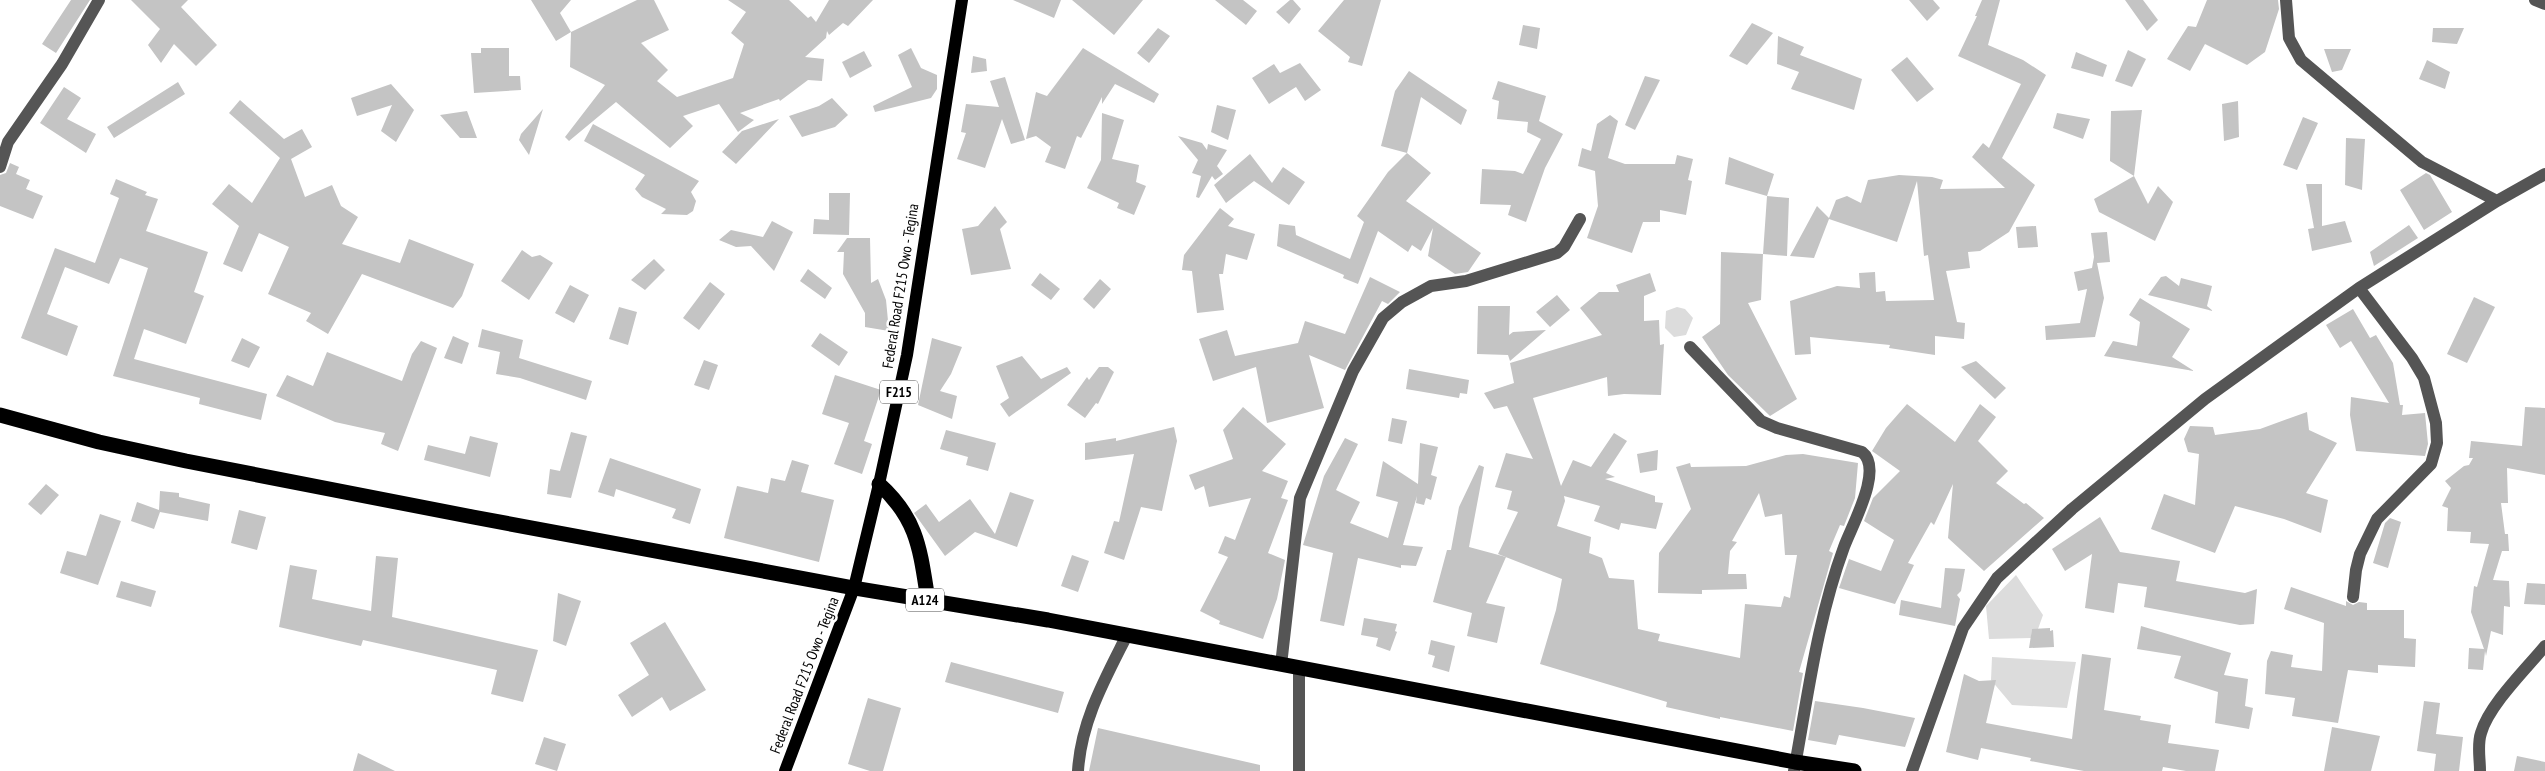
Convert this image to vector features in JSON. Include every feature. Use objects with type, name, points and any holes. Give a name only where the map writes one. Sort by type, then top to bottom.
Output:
[{"type":"highway","name":"A124","points":[[0,415],[99,442],[186,461],[854,588],[1299,667],[1794,767],[1854,771]]},
{"type":"highway","points":[[878,484],[902,508],[911,525],[922,566],[928,600]]},
{"type":"main road","name":"Federal Road F215 Owo - Tegina","points":[[785,771],[854,588],[878,484],[907,355],[962,0]]},
{"type":"street","points":[[0,167],[8,142],[62,64],[99,0]]},
{"type":"street","points":[[2286,0],[2288,38],[2302,60],[2422,162],[2497,201]]},
{"type":"street","points":[[2535,0],[2545,4]]},
{"type":"street","points":[[1912,771],[1963,628],[1997,578],[2072,509],[2205,399],[2359,288],[2497,201],[2545,174]]},
{"type":"street","points":[[1281,665],[1300,498],[1353,371],[1383,318],[1402,302],[1431,286],[1466,281],[1557,253],[1564,247],[1580,219]]},
{"type":"street","points":[[2353,597],[2360,554],[2377,518],[2431,464],[2437,443],[2436,423],[2424,378],[2412,358],[2359,288]]},
{"type":"street","points":[[1690,347],[1761,421],[1777,428],[1862,452],[1868,456],[1871,465],[1868,482],[1835,572],[1821,626],[1807,691],[1794,767]]},
{"type":"street","points":[[1078,771],[1079,751],[1091,707],[1126,635]]},
{"type":"street","points":[[2480,771],[2479,747],[2481,733],[2488,716],[2545,646]]},
{"type":"street","points":[[1299,667],[1299,771]]},
{"type":"shaded area","points":[[1677,307],[1685,309],[1693,318],[1686,335],[1674,337],[1665,328],[1666,311]]},
{"type":"shaded area","points":[[2016,575],[2043,615],[2038,629],[2032,629],[2031,638],[1989,639],[1986,606]]},
{"type":"shaded area","points":[[1992,657],[2076,662],[2067,708],[2012,705],[1991,680]]},
{"type":"building","points":[[71,0],[90,0],[56,53],[42,44]]},
{"type":"building","points":[[131,0],[188,0],[181,7],[217,45],[196,66],[174,44],[161,63],[148,45],[160,29]]},
{"type":"building","points":[[531,0],[571,0],[560,13],[571,32],[556,41]]},
{"type":"building","points":[[637,0],[654,0],[669,30],[641,43],[668,70],[657,81],[677,97],[733,78],[744,44],[731,33],[746,12],[728,0],[789,0],[808,18],[811,16],[816,22],[829,0],[873,0],[848,26],[843,23],[829,35],[827,31],[826,38],[805,57],[824,59],[822,81],[808,80],[780,101],[779,99],[740,113],[754,120],[738,132],[719,104],[683,116],[693,126],[670,148],[616,102],[569,141],[565,137],[605,85],[570,67],[571,32]]},
{"type":"building","points":[[1013,0],[1061,0],[1054,18]]},
{"type":"building","points":[[1072,0],[1143,0],[1114,35]]},
{"type":"building","points":[[1215,0],[1243,0],[1257,11],[1246,25]]},
{"type":"building","points":[[1290,0],[1293,0],[1301,9],[1289,24],[1276,12]]},
{"type":"building","points":[[1344,0],[1381,0],[1362,66],[1348,62],[1350,57],[1318,31]]},
{"type":"building","points":[[1909,0],[1933,0],[1940,8],[1927,21]]},
{"type":"building","points":[[1982,0],[2000,0],[1988,45],[2023,60],[2046,75],[2002,158],[2035,185],[2009,232],[1980,251],[1968,252],[1970,268],[1946,271],[1957,322],[1965,323],[1964,339],[1935,336],[1935,355],[1889,348],[1890,345],[1810,337],[1811,354],[1795,355],[1790,301],[1837,286],[1860,288],[1859,273],[1875,272],[1876,292],[1885,291],[1886,301],[1934,300],[1928,255],[1924,256],[1917,181],[1897,242],[1829,219],[1814,258],[1790,256],[1817,206],[1829,218],[1836,200],[1847,196],[1861,203],[1868,180],[1899,175],[1932,177],[1943,180],[1940,189],[2005,188],[1972,157],[1983,143],[1989,148],[2021,84],[1958,56],[1977,16],[1975,16]]},
{"type":"building","points":[[2125,0],[2143,0],[2158,20],[2147,31]]},
{"type":"building","points":[[2207,0],[2278,0],[2279,9],[2265,52],[2247,65],[2205,44],[2190,71],[2167,59],[2188,26],[2196,27]]},
{"type":"building","points":[[1752,23],[1773,33],[1747,65],[1729,56]]},
{"type":"building","points":[[1523,25],[1540,28],[1537,49],[1519,45]]},
{"type":"building","points":[[1158,28],[1170,36],[1149,63],[1137,53]]},
{"type":"building","points":[[2433,28],[2464,28],[2457,44],[2432,42]]},
{"type":"building","points":[[1778,36],[1804,47],[1800,55],[1862,79],[1854,110],[1791,89],[1799,72],[1777,64]]},
{"type":"building","points":[[481,48],[509,48],[509,76],[520,76],[521,90],[474,93],[471,53],[481,53]]},
{"type":"building","points":[[911,48],[921,68],[937,75],[937,89],[931,98],[875,112],[873,106],[912,87],[898,55]]},
{"type":"building","points":[[1083,48],[1159,94],[1154,103],[1115,84],[1102,104],[1102,97],[1081,138],[1077,136],[1065,169],[1045,162],[1051,147],[1036,136],[1026,139],[1036,92],[1047,96]]},
{"type":"building","points":[[2324,49],[2351,49],[2342,70],[2332,72]]},
{"type":"building","points":[[2128,50],[2146,59],[2132,87],[2115,81]]},
{"type":"building","points":[[864,51],[872,66],[850,78],[842,62]]},
{"type":"building","points":[[2076,52],[2107,65],[2103,77],[2071,68]]},
{"type":"building","points":[[973,56],[986,59],[987,71],[971,73]]},
{"type":"building","points":[[1907,57],[1934,89],[1917,102],[1891,70]]},
{"type":"building","points":[[2427,60],[2450,72],[2445,89],[2419,79]]},
{"type":"building","points":[[1300,63],[1321,90],[1305,101],[1296,87],[1269,104],[1252,78],[1274,64],[1280,73]]},
{"type":"building","points":[[1409,71],[1467,110],[1461,125],[1421,97],[1407,153],[1381,146],[1395,91]]},
{"type":"building","points":[[1645,76],[1660,80],[1635,130],[1625,125]]},
{"type":"building","points":[[1005,77],[1025,140],[1011,144],[1002,119],[985,168],[957,159],[966,133],[961,132],[966,104],[999,107],[990,81]]},
{"type":"building","points":[[1498,81],[1546,96],[1539,121],[1563,134],[1545,168],[1526,222],[1508,215],[1511,205],[1480,204],[1482,169],[1515,171],[1523,174],[1541,139],[1527,132],[1528,122],[1497,119],[1499,101],[1492,99]]},
{"type":"building","points":[[178,82],[185,94],[114,138],[107,127]]},
{"type":"building","points":[[391,84],[414,110],[396,142],[381,131],[392,105],[357,116],[351,98]]},
{"type":"building","points":[[64,87],[81,98],[67,119],[96,134],[86,153],[40,123]]},
{"type":"building","points":[[832,98],[848,115],[835,127],[802,137],[789,116],[819,106]]},
{"type":"building","points":[[240,100],[284,139],[302,129],[312,147],[291,159],[305,197],[332,185],[341,206],[358,217],[342,244],[400,263],[409,239],[474,264],[462,296],[453,308],[362,274],[328,334],[306,321],[311,313],[268,294],[289,247],[259,233],[242,272],[223,264],[239,226],[212,204],[229,184],[252,203],[280,158],[229,113]]},
{"type":"building","points":[[2238,101],[2239,137],[2224,141],[2222,104]]},
{"type":"building","points":[[1217,105],[1236,110],[1228,140],[1211,132]]},
{"type":"building","points":[[543,109],[529,155],[519,140],[521,134]]},
{"type":"building","points":[[2142,110],[2134,176],[2110,161],[2111,111]]},
{"type":"building","points":[[467,111],[477,138],[460,138],[440,115]]},
{"type":"building","points":[[1102,113],[1124,120],[1112,159],[1139,165],[1136,182],[1146,186],[1134,215],[1117,208],[1119,203],[1087,188],[1101,160]]},
{"type":"building","points":[[2057,113],[2090,119],[2083,139],[2053,128]]},
{"type":"building","points":[[1610,115],[1618,121],[1608,158],[1625,164],[1675,164],[1677,155],[1693,159],[1688,180],[1692,181],[1686,215],[1660,210],[1660,222],[1643,222],[1632,253],[1587,238],[1598,206],[1595,171],[1578,166],[1582,148],[1591,151],[1597,124]]},
{"type":"building","points":[[2303,117],[2318,123],[2297,170],[2283,165]]},
{"type":"building","points":[[779,119],[736,164],[722,152],[742,131]]},
{"type":"building","points":[[593,124],[699,181],[691,192],[696,201],[693,211],[687,215],[661,214],[666,209],[642,197],[635,189],[645,175],[584,141]]},
{"type":"building","points":[[1178,136],[1202,143],[1207,150],[1208,144],[1227,150],[1217,166],[1223,174],[1215,180],[1212,176],[1199,198],[1196,197],[1201,176],[1192,173],[1198,160]]},
{"type":"building","points":[[2346,138],[2365,139],[2362,190],[2345,185]]},
{"type":"building","points":[[1407,153],[1431,173],[1406,201],[1481,253],[1468,272],[1455,274],[1428,256],[1433,228],[1421,251],[1412,245],[1408,252],[1378,231],[1358,284],[1343,278],[1344,275],[1277,246],[1279,224],[1295,226],[1296,235],[1350,259],[1364,222],[1357,216],[1388,172]]},
{"type":"building","points":[[1250,154],[1272,183],[1283,167],[1305,182],[1289,205],[1254,181],[1226,203],[1214,185]]},
{"type":"building","points":[[1729,157],[1774,174],[1767,196],[1725,184]]},
{"type":"building","points":[[10,163],[19,167],[16,174],[30,180],[26,189],[43,196],[33,219],[0,206],[0,175],[6,173]]},
{"type":"building","points":[[2426,173],[2430,175],[2452,212],[2424,230],[2400,190]]},
{"type":"building","points":[[2134,176],[2148,204],[2158,186],[2173,202],[2155,241],[2099,212],[2094,199]]},
{"type":"building","points":[[116,179],[147,192],[145,195],[158,199],[146,231],[208,252],[194,292],[204,296],[186,344],[144,329],[134,359],[267,394],[261,420],[199,404],[200,398],[113,376],[148,268],[120,258],[109,284],[65,267],[47,314],[78,326],[67,356],[21,338],[55,248],[95,263],[119,198],[110,194]]},
{"type":"building","points":[[2306,184],[2322,184],[2322,226],[2345,221],[2352,242],[2312,251],[2308,229],[2314,228]]},
{"type":"building","points":[[829,193],[850,193],[849,235],[813,234],[814,219],[829,220]]},
{"type":"building","points":[[1767,196],[1789,198],[1787,256],[1763,254]]},
{"type":"building","points":[[995,206],[1007,222],[1000,229],[1011,269],[971,275],[962,229],[978,226]]},
{"type":"building","points":[[1220,208],[1234,219],[1228,226],[1255,234],[1247,260],[1226,254],[1223,274],[1219,274],[1224,310],[1197,313],[1192,271],[1182,270],[1184,255]]},
{"type":"building","points":[[772,221],[793,232],[774,271],[751,246],[736,247],[719,240],[731,230],[763,237]]},
{"type":"building","points":[[2409,225],[2418,238],[2374,266],[2370,252]]},
{"type":"building","points":[[2036,226],[2038,247],[2018,248],[2016,227]]},
{"type":"building","points":[[2107,232],[2110,262],[2097,263],[2104,298],[2095,337],[2046,340],[2045,326],[2080,323],[2087,289],[2078,291],[2074,272],[2092,268],[2094,257],[2091,233]]},
{"type":"building","points":[[847,238],[870,238],[871,283],[878,279],[886,300],[889,331],[865,327],[865,313],[843,274],[844,252],[837,252]]},
{"type":"building","points":[[522,250],[532,257],[540,255],[553,263],[529,300],[501,281]]},
{"type":"building","points":[[1721,252],[1763,254],[1761,300],[1748,303],[1797,399],[1770,416],[1728,375],[1702,337],[1720,324]]},
{"type":"building","points":[[654,259],[665,270],[645,290],[631,280]]},
{"type":"building","points":[[808,269],[832,288],[825,299],[800,281]]},
{"type":"building","points":[[1040,273],[1060,289],[1051,300],[1031,285]]},
{"type":"building","points":[[1650,273],[1656,291],[1644,296],[1644,321],[1659,320],[1660,345],[1664,344],[1661,395],[1624,394],[1608,396],[1607,377],[1533,398],[1561,486],[1573,460],[1591,467],[1614,433],[1627,441],[1606,473],[1615,477],[1605,479],[1655,496],[1655,502],[1663,503],[1656,529],[1621,523],[1619,530],[1594,521],[1600,506],[1564,496],[1565,501],[1557,526],[1591,537],[1589,553],[1602,558],[1609,578],[1634,580],[1638,629],[1660,634],[1658,641],[1740,658],[1745,604],[1781,607],[1784,596],[1790,598],[1797,555],[1785,555],[1782,514],[1765,517],[1759,493],[1732,541],[1737,542],[1730,551],[1728,574],[1746,574],[1747,589],[1702,590],[1702,594],[1658,593],[1659,553],[1691,509],[1676,467],[1690,463],[1691,467],[1746,466],[1786,455],[1803,454],[1858,463],[1855,498],[1844,526],[1840,525],[1829,551],[1833,553],[1799,672],[1803,673],[1793,731],[1720,717],[1720,719],[1666,707],[1667,702],[1540,664],[1556,610],[1562,579],[1498,554],[1518,512],[1507,509],[1512,491],[1495,487],[1506,453],[1533,459],[1507,406],[1494,409],[1484,393],[1514,383],[1510,363],[1602,335],[1580,308],[1599,292],[1619,292],[1616,285]]},
{"type":"building","points":[[2166,276],[2179,286],[2181,278],[2212,286],[2207,306],[2213,311],[2148,295],[2161,277]]},
{"type":"building","points":[[1370,277],[1400,292],[1388,304],[1382,301],[1345,370],[1309,355],[1324,408],[1267,423],[1256,367],[1213,381],[1199,339],[1227,330],[1235,356],[1298,343],[1305,321],[1345,334]]},
{"type":"building","points":[[1100,279],[1111,289],[1094,309],[1083,299]]},
{"type":"building","points":[[710,282],[725,294],[699,330],[683,318]]},
{"type":"building","points":[[570,285],[589,295],[574,323],[555,313]]},
{"type":"building","points":[[1557,295],[1570,310],[1550,327],[1536,312]]},
{"type":"building","points":[[2474,297],[2495,307],[2467,363],[2447,354]]},
{"type":"building","points":[[2140,298],[2190,329],[2172,357],[2194,371],[2104,356],[2113,341],[2137,346],[2140,322],[2129,315]]},
{"type":"building","points":[[1478,306],[1510,306],[1509,335],[1513,332],[1546,330],[1510,361],[1508,355],[1477,354]]},
{"type":"building","points":[[619,307],[637,312],[628,345],[609,339]]},
{"type":"building","points":[[2353,309],[2370,338],[2376,335],[2393,363],[2400,405],[2403,405],[2402,415],[2425,413],[2428,444],[2425,456],[2356,451],[2350,415],[2351,397],[2389,403],[2351,341],[2340,348],[2326,325]]},
{"type":"building","points":[[482,329],[523,340],[519,358],[592,381],[586,400],[520,378],[496,374],[500,352],[478,347]]},
{"type":"building","points":[[820,333],[848,352],[839,366],[811,346]]},
{"type":"building","points":[[453,336],[469,343],[462,364],[444,358]]},
{"type":"building","points":[[242,338],[260,347],[249,368],[231,361]]},
{"type":"building","points":[[932,338],[962,347],[951,374],[940,391],[957,396],[952,419],[918,405]]},
{"type":"building","points":[[421,341],[437,348],[398,451],[381,444],[385,433],[335,422],[276,396],[287,375],[313,386],[327,352],[402,381],[412,354]]},
{"type":"building","points":[[1022,356],[1041,379],[1067,367],[1071,373],[1009,417],[1000,404],[1009,398],[996,366]]},
{"type":"building","points":[[704,360],[718,365],[709,390],[694,385]]},
{"type":"building","points":[[1976,361],[2006,388],[1995,399],[1961,367]]},
{"type":"building","points":[[1099,367],[1108,367],[1114,372],[1098,404],[1096,403],[1085,418],[1067,405],[1087,377],[1089,380]]},
{"type":"building","points":[[1409,369],[1469,380],[1467,394],[1460,393],[1459,398],[1406,389]]},
{"type":"building","points":[[835,375],[881,390],[864,441],[872,444],[862,474],[834,464],[849,423],[822,414]]},
{"type":"building","points":[[1907,404],[1955,442],[1980,404],[1996,417],[1978,441],[2008,471],[1996,483],[2024,504],[2026,503],[2044,518],[1984,571],[1948,538],[1953,484],[1934,525],[1931,522],[1908,563],[1914,565],[1895,604],[1839,588],[1849,559],[1881,571],[1894,540],[1864,521],[1873,498],[1900,471],[1872,451],[1886,428]]},
{"type":"building","points":[[1243,407],[1286,444],[1262,471],[1288,481],[1281,498],[1288,500],[1268,553],[1285,560],[1277,599],[1263,639],[1219,624],[1220,621],[1200,611],[1228,557],[1218,553],[1225,536],[1235,540],[1251,498],[1209,507],[1204,486],[1195,490],[1189,475],[1233,459],[1223,430]]},
{"type":"building","points":[[2525,407],[2545,408],[2545,475],[2507,468],[2508,503],[2501,503],[2505,534],[2508,534],[2509,551],[2502,551],[2493,580],[2509,581],[2510,607],[2504,606],[2503,635],[2491,631],[2486,656],[2485,651],[2483,670],[2468,669],[2469,648],[2484,649],[2471,612],[2474,586],[2477,587],[2489,544],[2470,543],[2471,532],[2447,531],[2448,508],[2442,506],[2451,488],[2445,481],[2464,466],[2469,465],[2473,458],[2469,458],[2471,441],[2522,446]]},
{"type":"building","points":[[2307,412],[2309,430],[2337,443],[2306,493],[2328,500],[2321,533],[2284,519],[2235,506],[2215,553],[2151,529],[2164,494],[2195,505],[2199,454],[2188,452],[2184,439],[2190,426],[2213,427],[2215,435],[2260,429]]},
{"type":"building","points":[[1392,418],[1407,421],[1402,444],[1388,441]]},
{"type":"building","points":[[1174,427],[1177,441],[1162,511],[1141,507],[1124,560],[1104,553],[1114,521],[1119,522],[1134,454],[1085,460],[1085,443],[1116,438],[1116,441]]},
{"type":"building","points":[[946,430],[996,443],[988,471],[966,465],[968,457],[940,449]]},
{"type":"building","points":[[571,432],[587,436],[571,498],[547,494],[550,469],[560,471]]},
{"type":"building","points":[[470,436],[498,443],[490,477],[424,460],[428,445],[465,454]]},
{"type":"building","points":[[1345,438],[1358,444],[1336,490],[1360,502],[1350,523],[1388,538],[1398,502],[1376,496],[1383,461],[1418,484],[1420,443],[1438,447],[1431,475],[1437,477],[1431,500],[1426,498],[1424,505],[1416,503],[1417,496],[1403,545],[1423,547],[1416,566],[1401,565],[1401,568],[1358,558],[1344,626],[1320,621],[1333,553],[1303,545],[1324,476]]},
{"type":"building","points":[[1658,450],[1657,470],[1640,473],[1637,454]]},
{"type":"building","points":[[610,458],[701,489],[690,524],[672,518],[676,509],[616,489],[614,497],[598,492]]},
{"type":"building","points":[[792,460],[809,465],[801,492],[834,500],[819,562],[724,538],[737,486],[768,493],[771,478],[785,481]]},
{"type":"building","points":[[1479,465],[1484,467],[1469,547],[1506,557],[1486,603],[1505,607],[1497,643],[1467,636],[1472,613],[1433,602],[1447,550],[1451,550],[1459,507]]},
{"type":"building","points":[[46,484],[59,495],[41,515],[28,504]]},
{"type":"building","points":[[160,491],[179,493],[179,497],[210,504],[208,521],[160,512],[154,529],[131,521],[137,502],[159,510]]},
{"type":"building","points":[[1010,492],[1034,500],[1017,547],[975,532],[945,556],[914,513],[926,504],[939,522],[970,499],[995,534]]},
{"type":"building","points":[[239,510],[266,517],[257,550],[231,543]]},
{"type":"building","points":[[100,514],[121,521],[98,585],[60,573],[67,551],[86,556]]},
{"type":"building","points":[[2100,517],[2120,552],[2180,561],[2176,581],[2245,593],[2257,589],[2254,624],[2240,625],[2144,607],[2147,587],[2118,583],[2114,613],[2085,608],[2092,554],[2065,571],[2052,549]]},
{"type":"building","points":[[2390,518],[2401,522],[2388,568],[2373,563],[2385,523]]},
{"type":"building","points":[[1072,555],[1089,561],[1078,592],[1061,586]]},
{"type":"building","points":[[376,556],[398,558],[392,617],[538,650],[523,702],[491,694],[497,670],[363,640],[361,646],[279,627],[290,565],[317,570],[312,599],[371,611]]},
{"type":"building","points":[[1945,568],[1965,569],[1961,591],[1957,595],[1960,599],[1955,626],[1899,615],[1901,600],[1941,608]]},
{"type":"building","points":[[121,581],[156,591],[151,607],[116,597]]},
{"type":"building","points":[[2527,583],[2545,584],[2545,605],[2524,604]]},
{"type":"building","points":[[2291,587],[2346,606],[2346,601],[2353,605],[2359,602],[2367,603],[2367,610],[2404,610],[2404,638],[2416,639],[2415,667],[2378,665],[2378,673],[2348,670],[2338,723],[2292,716],[2295,698],[2265,694],[2267,661],[2271,651],[2293,655],[2291,667],[2322,671],[2324,623],[2284,609]]},
{"type":"building","points":[[558,593],[581,601],[566,646],[553,641]]},
{"type":"building","points":[[1364,618],[1397,624],[1395,631],[1397,632],[1390,651],[1376,646],[1378,638],[1361,635]]},
{"type":"building","points":[[665,622],[706,690],[670,711],[662,697],[632,717],[618,695],[649,675],[630,643]]},
{"type":"building","points":[[2141,626],[2231,653],[2224,675],[2248,679],[2245,706],[2253,708],[2249,729],[2215,723],[2218,692],[2174,678],[2181,656],[2137,649]]},
{"type":"building","points":[[2050,628],[2050,631],[2053,630],[2054,647],[2029,648],[2032,629]]},
{"type":"building","points":[[1431,640],[1455,646],[1449,672],[1432,667],[1435,656],[1428,654]]},
{"type":"building","points":[[2082,654],[2111,658],[2104,710],[2141,716],[2140,720],[2171,725],[2168,743],[2219,750],[2215,771],[2186,771],[2163,767],[2162,771],[2084,771],[2030,761],[2031,758],[1981,748],[1978,760],[1946,752],[1964,674],[1979,681],[1996,680],[1986,723],[2072,739]]},
{"type":"building","points":[[951,662],[1064,692],[1058,713],[945,682]]},
{"type":"building","points":[[868,698],[901,708],[883,771],[870,771],[848,764]]},
{"type":"building","points":[[1815,701],[1915,718],[1905,747],[1839,735],[1836,745],[1808,740]]},
{"type":"building","points":[[2424,701],[2440,703],[2436,734],[2463,737],[2459,771],[2434,771],[2436,754],[2417,751]]},
{"type":"building","points":[[2332,727],[2380,736],[2371,771],[2324,771]]},
{"type":"building","points":[[1098,728],[1260,765],[1260,771],[1089,771]]},
{"type":"building","points":[[544,737],[566,744],[557,771],[535,764]]},
{"type":"building","points":[[358,753],[395,771],[353,771]]},
{"type":"building","points":[[2517,756],[2545,762],[2545,771],[2514,771]]}]
